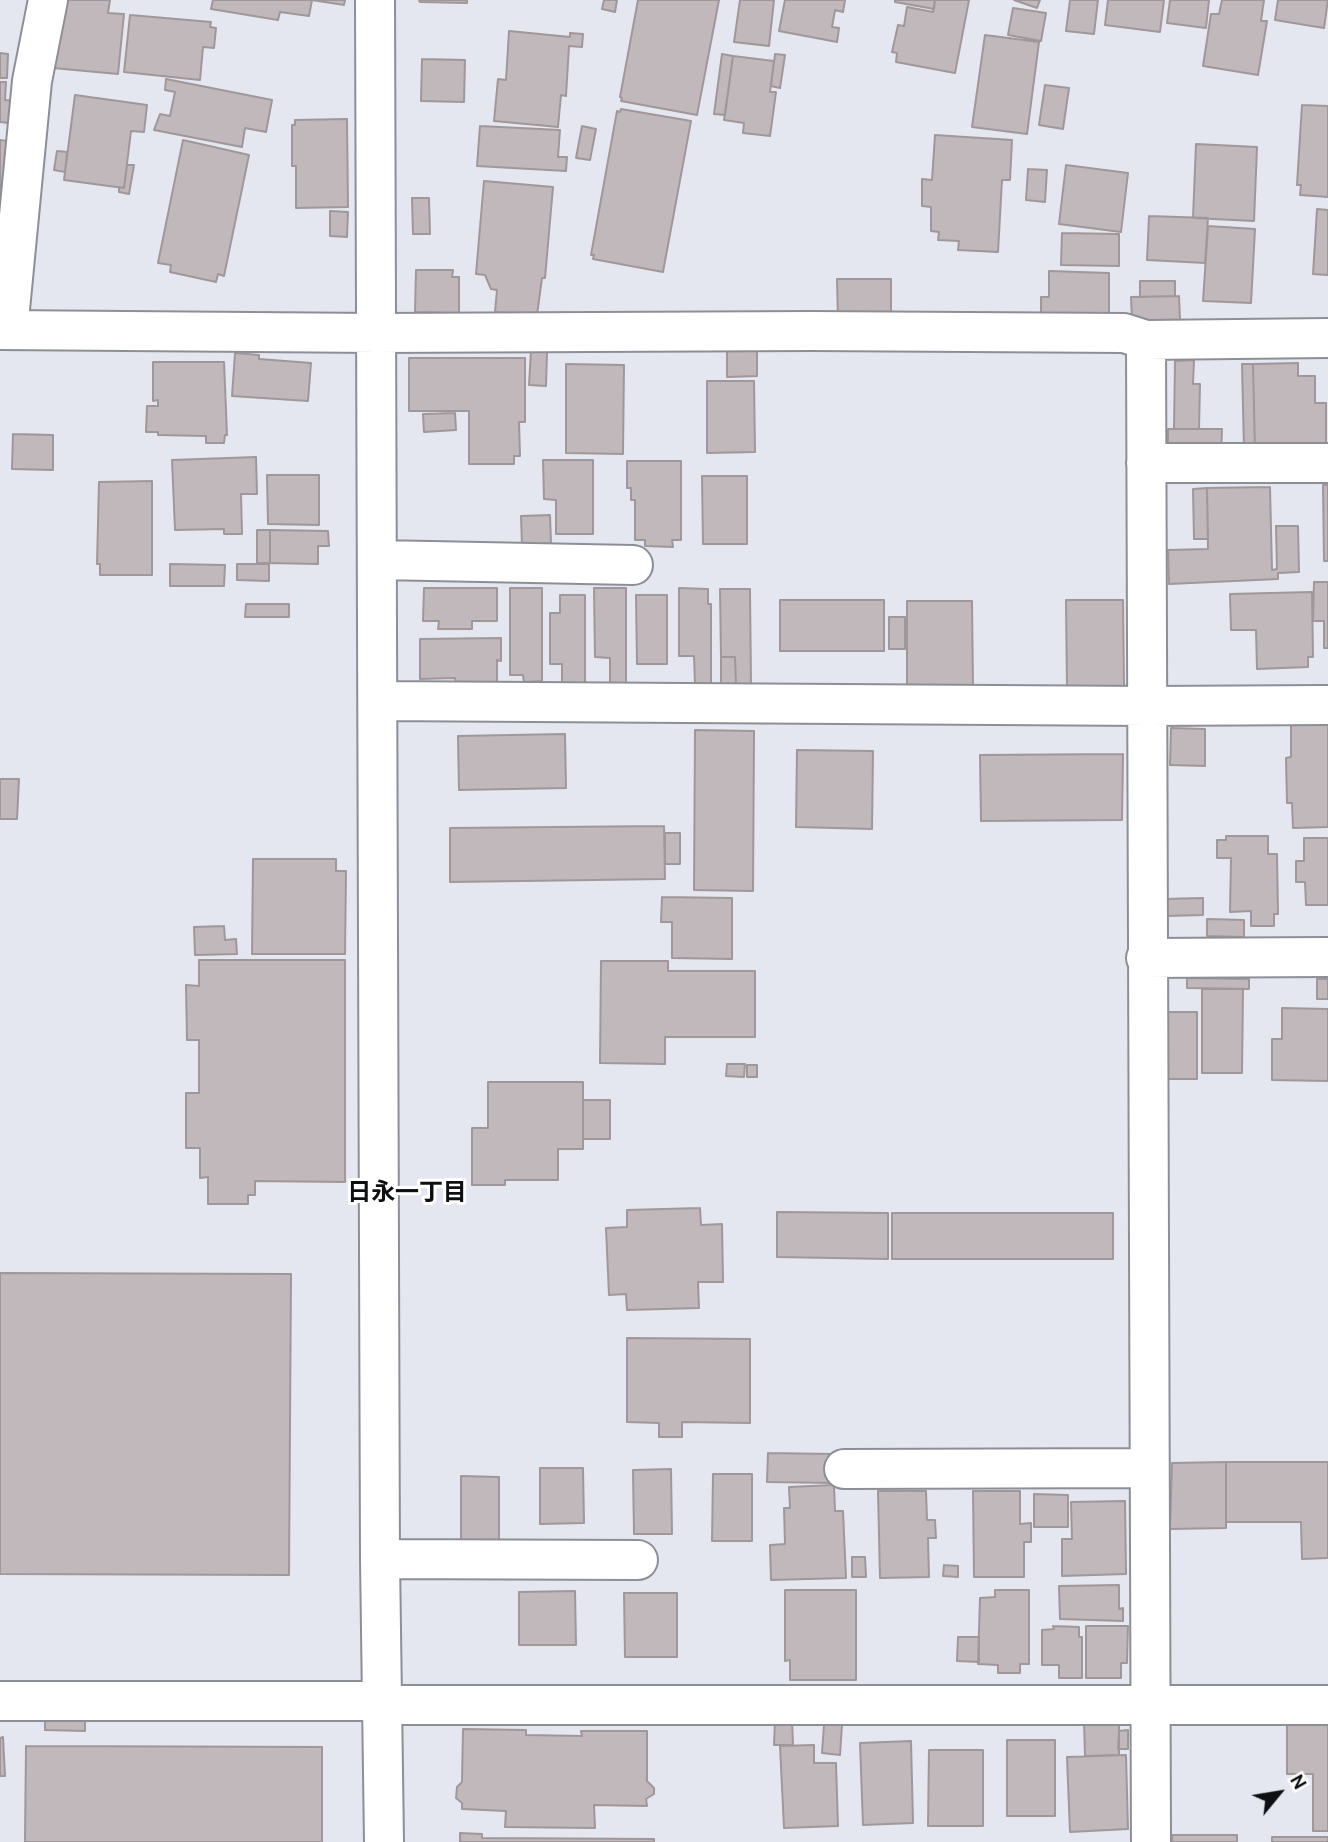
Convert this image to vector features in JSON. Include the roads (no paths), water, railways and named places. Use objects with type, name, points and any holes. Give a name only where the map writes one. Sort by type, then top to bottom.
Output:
[{"type":"street","points":[[48,0],[32,81],[4,330],[377,333],[797,331],[1124,333],[1146,340],[1328,338]]},
{"type":"street","points":[[376,0],[380,1559],[384,1842]]},
{"type":"street","points":[[1146,340],[1151,1842]]},
{"type":"street","points":[[1146,463],[1328,463]]},
{"type":"street","points":[[379,560],[633,565]]},
{"type":"street","points":[[379,701],[1328,705]]},
{"type":"street","points":[[1146,958],[1328,957]]},
{"type":"street","points":[[844,1469],[1149,1468]]},
{"type":"street","points":[[380,1559],[638,1560]]},
{"type":"street","points":[[0,1701],[1328,1705]]},
{"type":"district","name":"日永一丁目","points":[[407,1195]]}]
